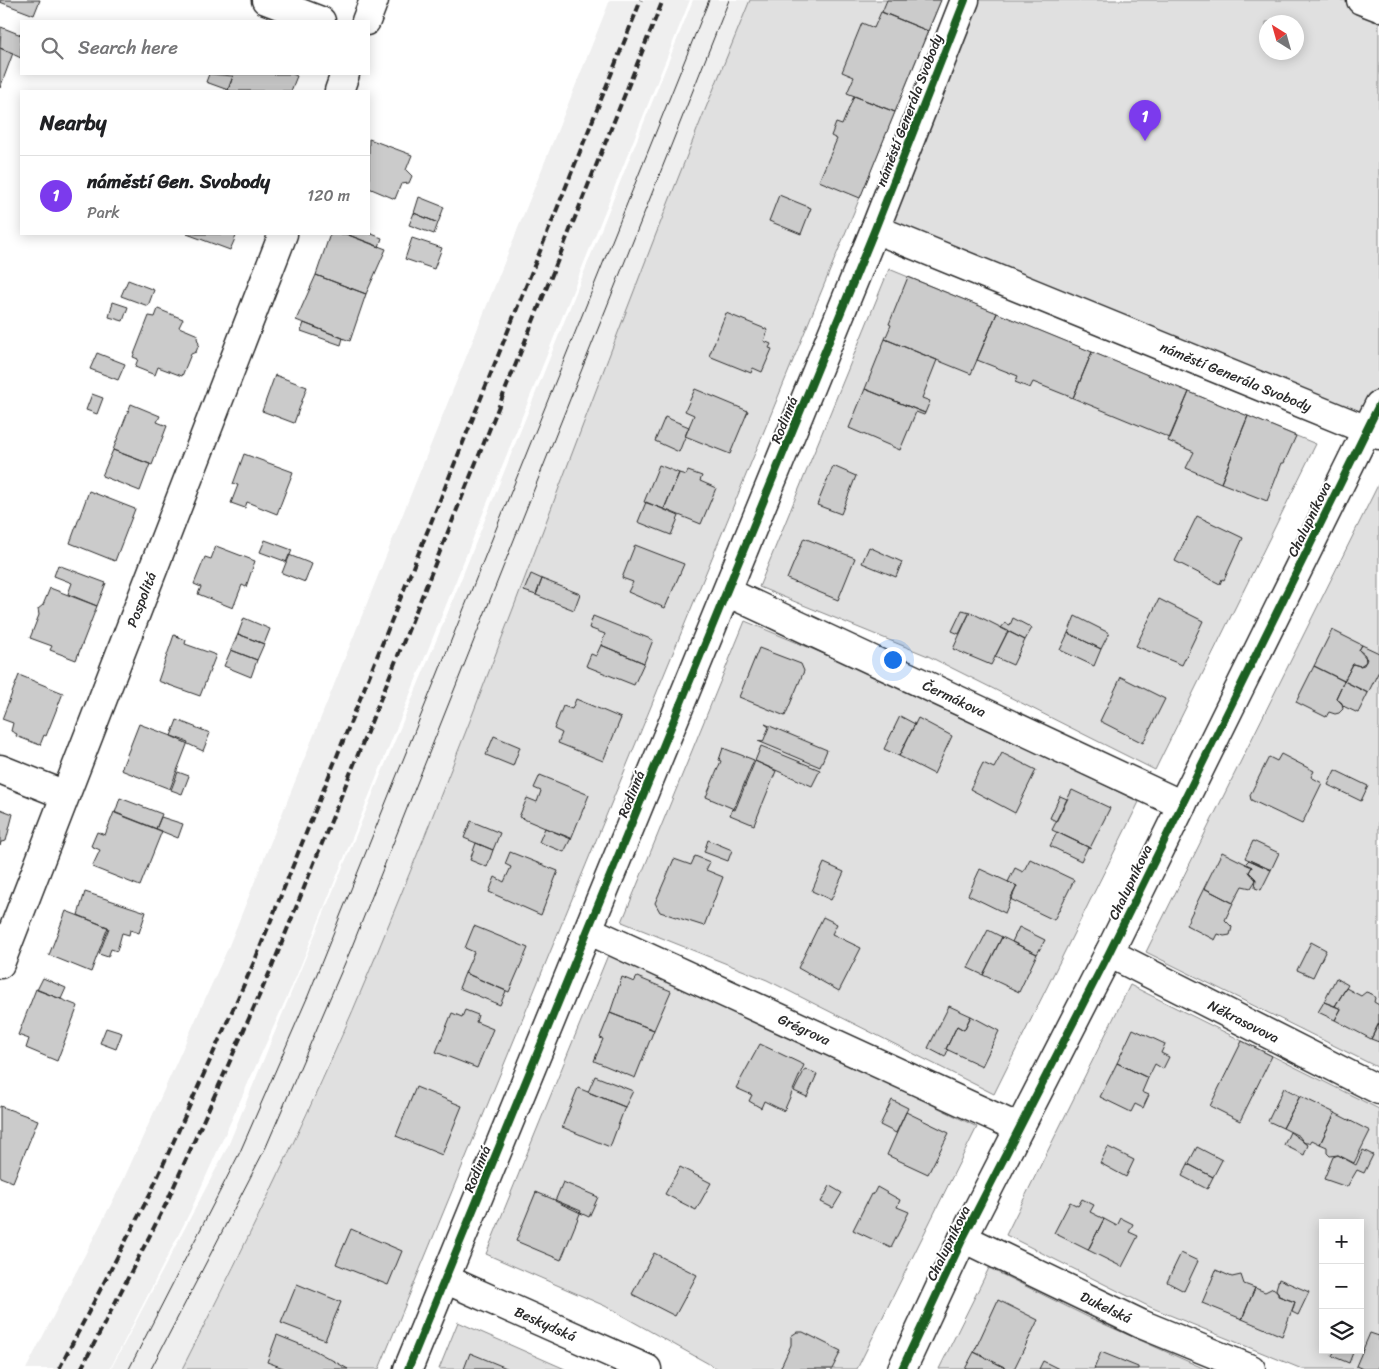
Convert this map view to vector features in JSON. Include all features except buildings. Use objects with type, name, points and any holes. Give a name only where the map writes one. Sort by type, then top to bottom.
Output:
[{"type":"street","points":[[266,0],[318,20]]},
{"type":"street","points":[[366,20],[374,0]]},
{"type":"street","name":"náměstí Generála Svobody","points":[[965,0],[876,229],[1373,432]]},
{"type":"street","points":[[1361,0],[1379,7]]},
{"type":"street","points":[[338,90],[345,75]]},
{"type":"street","name":"Rodinná","points":[[408,1369],[876,229]]},
{"type":"street","name":"Pospolitá","points":[[0,964],[283,235]]},
{"type":"street","name":"Chalupníkova","points":[[902,1369],[1019,1128],[1373,432],[1379,404]]},
{"type":"street","name":"Čermákova","points":[[727,592],[1182,805]]},
{"type":"street","points":[[0,769],[65,795]]},
{"type":"street","name":"Grégrova","points":[[588,930],[1019,1128]]},
{"type":"street","name":"Někrasovova","points":[[1109,953],[1379,1090]]},
{"type":"street","name":"Dukelská","points":[[964,1238],[1142,1324],[1251,1369]]},
{"type":"street","name":"Beskydská","points":[[445,1280],[647,1369]]},
{"type":"shaded area","points":[[610,0],[690,0],[296,977],[189,1214],[110,1369],[26,1369],[122,1183],[228,948]]},
{"type":"shaded area","points":[[693,0],[750,0],[708,102],[515,610],[376,957],[279,1173],[182,1369],[111,1369],[228,1146],[450,607]]},
{"type":"shaded area","points":[[750,0],[941,0],[379,1369],[182,1369],[283,1165],[375,958],[471,719],[654,238]]},
{"type":"shaded area","points":[[966,0],[1362,0],[1379,7],[1379,435],[875,229]]},
{"type":"shaded area","points":[[889,269],[1316,444],[1155,770],[928,656],[759,587]]},
{"type":"shaded area","points":[[1379,483],[1379,1068],[1146,952]]},
{"type":"shaded area","points":[[745,621],[911,690],[1139,802],[994,1094],[767,980],[622,922]]},
{"type":"shaded area","points":[[608,955],[750,1014],[977,1127],[857,1369],[718,1369],[605,1306],[486,1254]]},
{"type":"shaded area","points":[[1130,985],[1379,1109],[1379,1369],[1302,1369],[1150,1307],[1006,1235]]},
{"type":"shaded area","points":[[989,1268],[1088,1317],[1205,1369],[939,1369]]},
{"type":"shaded area","points":[[458,1322],[565,1369],[439,1369]]},
{"type":"tram line","points":[[129,1369],[240,1152],[308,996],[709,0]]},
{"type":"tram line","points":[[151,1369],[266,1147],[351,949],[729,0]]},
{"type":"railway","points":[[59,1369],[150,1194],[255,960],[641,0]]},
{"type":"railway","points":[[81,1369],[166,1204],[272,967],[663,0]]},
{"type":"cycle path","points":[[408,1369],[875,229],[965,0]]},
{"type":"cycle path","points":[[902,1369],[963,1238],[1109,953],[1379,405]]},
{"type":"place","name":"náměstí Gen. Svobody","points":[[1145,141]]}]
